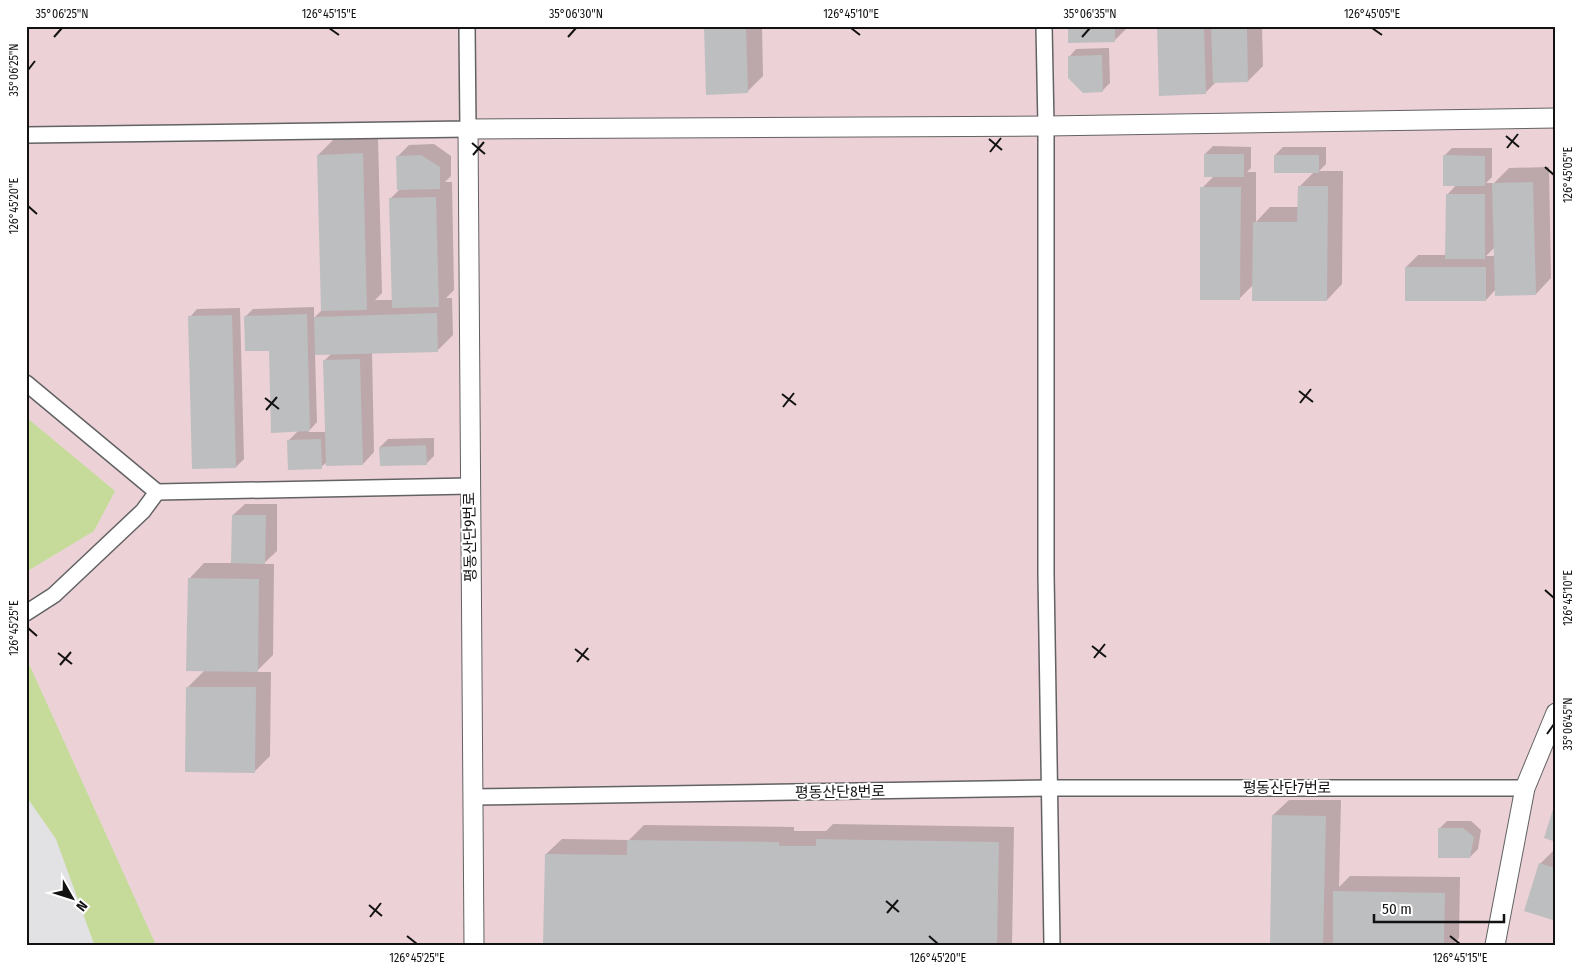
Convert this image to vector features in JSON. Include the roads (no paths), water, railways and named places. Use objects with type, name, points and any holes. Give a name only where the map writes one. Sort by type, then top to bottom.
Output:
[{"type":"street","points":[[467,26],[468,129]]},
{"type":"street","points":[[1044,26],[1046,126],[1046,575],[1052,945]]},
{"type":"street","points":[[26,135],[468,129],[1046,126],[1556,118]]},
{"type":"street","name":"평동산단9번로","points":[[468,129],[474,945]]},
{"type":"street","points":[[26,383],[157,492],[470,486]]},
{"type":"street","points":[[26,613],[68,582],[143,511],[157,492]]},
{"type":"street","points":[[1495,945],[1525,788],[1556,713]]},
{"type":"street","name":"평동산단7번로","points":[[1050,788],[1525,788]]},
{"type":"street","name":"평동산단8번로","points":[[472,797],[1050,788]]}]
